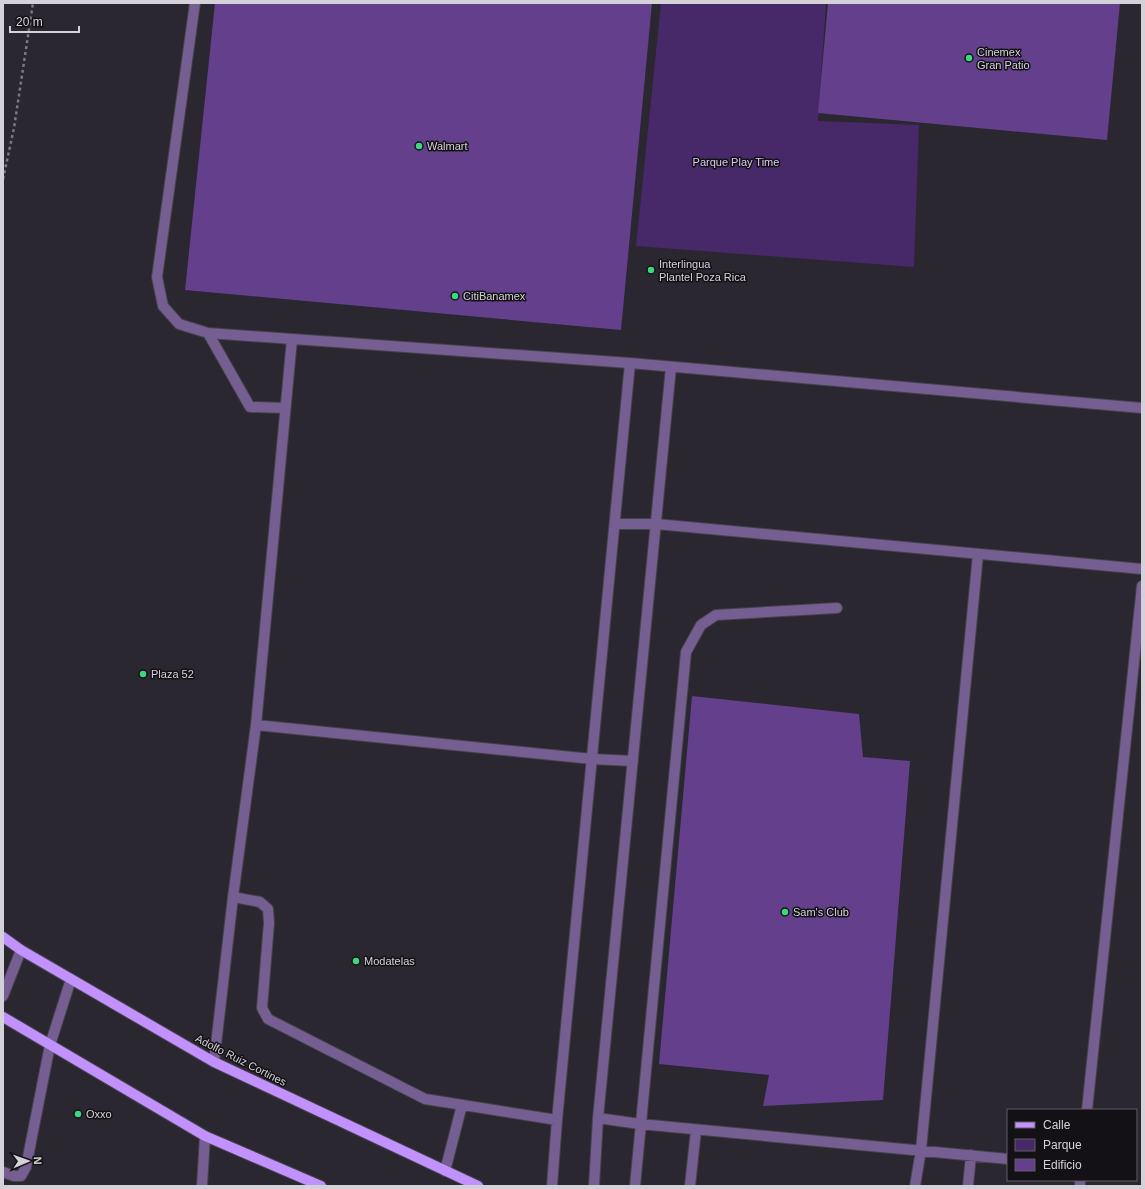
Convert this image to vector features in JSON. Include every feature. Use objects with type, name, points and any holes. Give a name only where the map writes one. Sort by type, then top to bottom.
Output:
[{"type":"main road","name":"Adolfo Ruiz Cortines","points":[[3,937],[21,950],[214,1062],[478,1186]]},
{"type":"main road","points":[[3,1017],[205,1136],[321,1186]]},
{"type":"lane","points":[[196,3],[157,276],[164,306],[179,324],[208,333],[630,363],[1142,408]]},
{"type":"lane","points":[[208,333],[250,407],[286,408]]},
{"type":"lane","points":[[214,1062],[233,897],[256,725],[292,339]]},
{"type":"lane","points":[[552,1186],[557,1120],[630,363]]},
{"type":"lane","points":[[594,1186],[598,1118],[671,367]]},
{"type":"lane","points":[[615,524],[656,524],[1142,569]]},
{"type":"lane","points":[[915,1186],[921,1150],[978,554]]},
{"type":"lane","points":[[1087,1109],[1142,586]]},
{"type":"lane","points":[[635,1186],[686,652],[701,626],[716,615],[837,608]]},
{"type":"lane","points":[[256,725],[592,759],[633,761]]},
{"type":"lane","points":[[233,897],[260,902],[268,909],[269,923],[262,1008],[268,1019],[425,1099],[557,1120]]},
{"type":"lane","points":[[3,996],[21,950]]},
{"type":"lane","points":[[3,1172],[14,1176],[21,1176],[26,1167],[50,1045],[71,979]]},
{"type":"lane","points":[[445,1171],[462,1105]]},
{"type":"lane","points":[[598,1118],[696,1130],[1007,1159]]},
{"type":"lane","points":[[690,1186],[696,1130]]},
{"type":"lane","points":[[202,1186],[205,1136]]},
{"type":"lane","points":[[968,1186],[971,1155]]},
{"type":"path","points":[[3,179],[14,128],[33,3]]},
{"type":"green space","name":"Parque Play Time","points":[[661,3],[826,3],[818,121],[919,125],[914,267],[636,246]]},
{"type":"building","name":"Walmart","points":[[215,3],[652,3],[621,330],[185,290]]},
{"type":"building","name":"Cinemex Gran Patio","points":[[828,3],[1120,3],[1107,140],[818,113]]},
{"type":"building","name":"Sam's Club","points":[[692,696],[859,714],[863,757],[910,761],[883,1100],[763,1106],[769,1075],[659,1064]]},
{"type":"place","name":"Cinemex Gran Patio","points":[[969,58]]},
{"type":"place","name":"Walmart","points":[[419,146]]},
{"type":"place","name":"Interlingua Plantel Poza Rica","points":[[651,270]]},
{"type":"place","name":"CitiBanamex","points":[[455,296]]},
{"type":"place","name":"Plaza 52","points":[[143,674]]},
{"type":"place","name":"Sam's Club","points":[[785,912]]},
{"type":"place","name":"Modatelas","points":[[356,961]]},
{"type":"place","name":"Oxxo","points":[[78,1114]]}]
